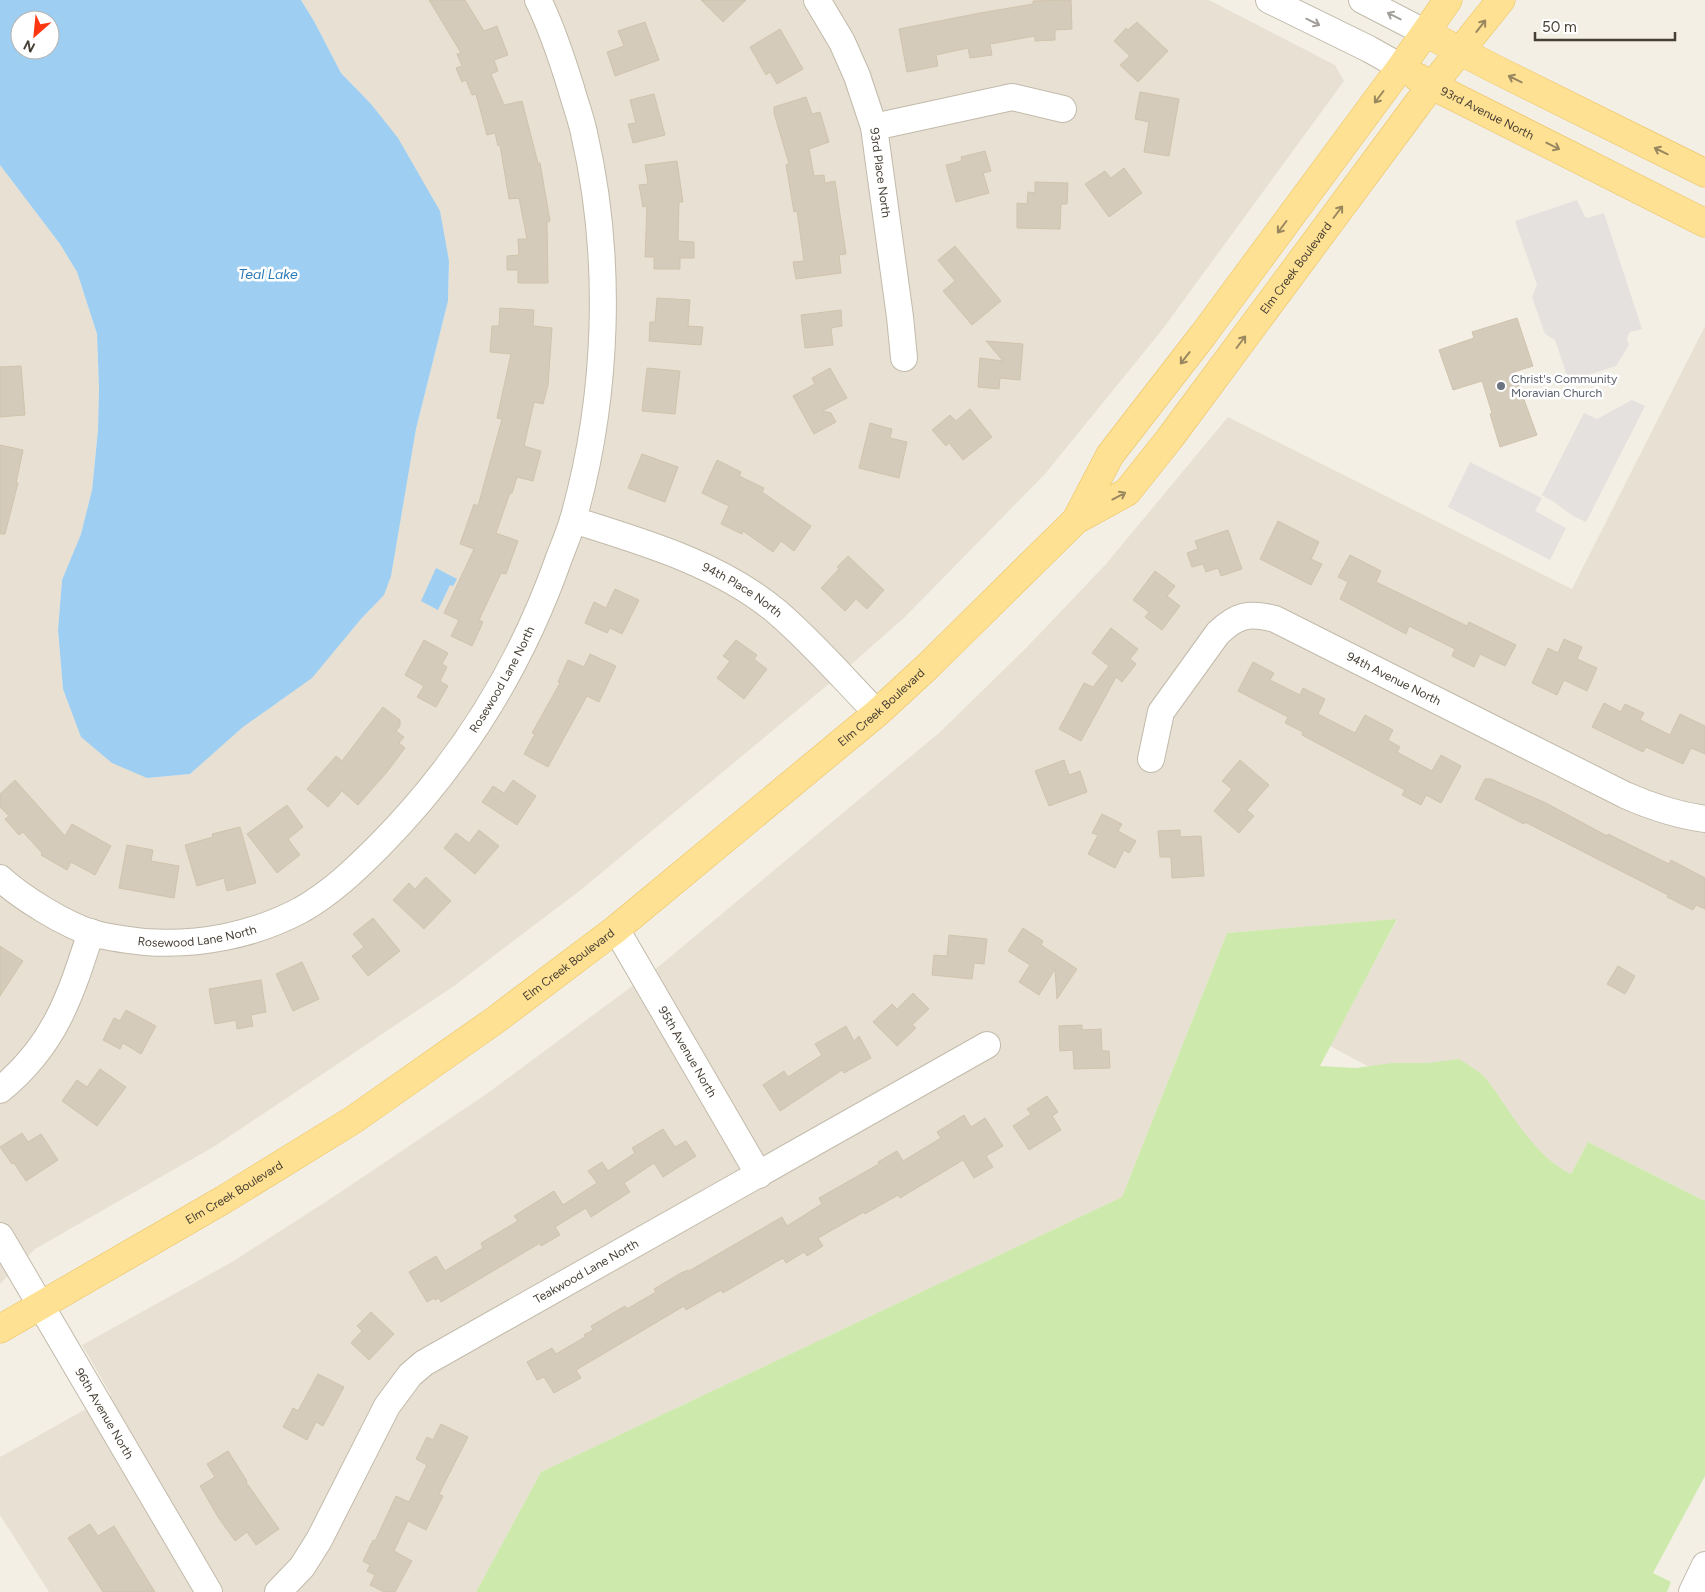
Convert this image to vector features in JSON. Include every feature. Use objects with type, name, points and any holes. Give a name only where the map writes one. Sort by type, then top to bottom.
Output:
[{"type":"main road","name":"Elm Creek Boulevard","points":[[1076,520],[1110,455],[1203,335],[1426,33],[1448,0]]},
{"type":"main road","name":"Elm Creek Boulevard","points":[[0,1329],[223,1200],[353,1120],[494,1021],[616,929],[877,713],[928,666],[1076,520],[1127,492],[1170,438],[1419,102],[1501,0]]},
{"type":"main road","points":[[1426,33],[1705,172]]},
{"type":"main road","name":"93rd Avenue North","points":[[1401,67],[1433,86],[1705,223]]},
{"type":"street","name":"93rd Place North","points":[[817,0],[842,42],[857,76],[874,127],[904,358]]},
{"type":"street","name":"93rd Avenue North","points":[[1270,0],[1401,67]]},
{"type":"street","points":[[1362,0],[1426,33]]},
{"type":"street","name":"Rosewood Lane North","points":[[91,932],[127,940],[163,943],[198,941],[234,935],[269,925],[302,909],[332,890],[403,822],[445,772],[482,718],[531,628],[547,592],[573,520],[590,443],[601,366],[603,288],[598,210],[584,133],[544,2]]},
{"type":"street","points":[[874,127],[1012,97],[1063,109]]},
{"type":"street","name":"94th Place North","points":[[573,520],[689,559],[733,582],[776,611],[815,647],[877,713]]},
{"type":"street","name":"94th Avenue North","points":[[1151,759],[1161,712],[1218,633],[1236,619],[1259,614],[1275,619],[1625,795],[1660,810],[1705,819]]},
{"type":"street","points":[[0,878],[10,888],[48,912],[91,932],[76,978],[61,1015],[41,1049],[15,1078],[0,1090]]},
{"type":"street","name":"95th Avenue North","points":[[616,929],[759,1175]]},
{"type":"street","name":"Teakwood Lane North","points":[[278,1592],[302,1567],[310,1554],[387,1406],[410,1375],[424,1364],[987,1045]]},
{"type":"street","name":"96th Avenue North","points":[[0,1236],[208,1592]]},
{"type":"street","points":[[1692,1592],[1705,1565]]},
{"type":"shaded area","points":[[301,0],[1209,0],[1335,65],[1344,81],[1162,330],[1045,474],[905,617],[830,683],[582,889],[454,986],[215,1146],[35,1249],[0,1284],[0,165],[60,244],[77,272],[97,334],[98,430],[92,490],[81,534],[62,580],[58,630],[63,689],[147,778],[190,774],[361,619],[384,595],[416,429],[448,301],[449,261],[371,104],[341,73]]},
{"type":"shaded area","points":[[1577,200],[1585,217],[1588,218],[1604,213],[1642,329],[1630,332],[1627,339],[1629,345],[1616,366],[1569,381],[1555,340],[1545,334],[1532,297],[1537,285],[1515,221]]},
{"type":"shaded area","points":[[1705,326],[1705,1201],[1588,1142],[1571,1174],[1330,1046],[1397,920],[1227,933],[1122,1197],[541,1472],[476,1592],[49,1592],[0,1515],[0,1457],[111,1395],[82,1345],[232,1262],[330,1199],[485,1095],[658,967],[940,732],[1026,648],[1106,564],[1228,417],[1572,589]]},
{"type":"shaded area","points":[[1632,400],[1645,406],[1586,522],[1573,516],[1542,495],[1584,413],[1597,419]]},
{"type":"shaded area","points":[[1470,462],[1542,498],[1535,511],[1566,528],[1550,560],[1448,507]]},
{"type":"green space","points":[[1397,919],[1320,1066],[1356,1068],[1392,1063],[1428,1063],[1459,1059],[1484,1077],[1534,1145],[1545,1156],[1571,1174],[1588,1142],[1705,1201],[1705,1476],[1653,1573],[1671,1582],[1667,1592],[476,1592],[541,1472],[1122,1197],[1227,933]]},
{"type":"water","name":"Teal Lake","points":[[0,0],[301,0],[341,73],[371,104],[398,138],[440,211],[449,261],[448,301],[416,429],[391,576],[384,595],[361,619],[312,678],[243,727],[190,774],[147,778],[112,763],[81,737],[63,689],[58,630],[62,580],[81,534],[92,490],[98,430],[99,389],[97,334],[77,272],[60,244],[0,165]]},
{"type":"water","points":[[436,568],[457,579],[453,586],[450,585],[438,610],[421,601]]},
{"type":"building","points":[[429,0],[465,0],[484,31],[497,26],[508,55],[494,60],[498,71],[491,74],[504,105],[522,101],[538,163],[540,163],[550,221],[547,222],[548,283],[518,283],[518,270],[507,270],[507,256],[519,255],[518,239],[527,239],[519,198],[509,199],[500,145],[498,146],[495,133],[487,135],[476,94],[472,95],[466,80],[462,82],[456,68],[462,66],[457,54],[461,53]]},
{"type":"building","points":[[701,0],[746,0],[723,22]]},
{"type":"building","points":[[1071,0],[1072,29],[1055,30],[1055,40],[1035,41],[1035,36],[990,44],[992,55],[970,58],[968,48],[936,55],[938,66],[907,72],[899,29],[1033,4],[1033,1]]},
{"type":"building","points":[[645,22],[659,60],[615,76],[607,52],[624,46],[618,31]]},
{"type":"building","points":[[1137,22],[1168,51],[1138,82],[1120,65],[1130,56],[1114,41],[1126,28],[1128,30]]},
{"type":"building","points":[[780,29],[803,69],[777,84],[770,72],[766,75],[750,47]]},
{"type":"building","points":[[1140,92],[1179,99],[1169,156],[1144,152],[1149,122],[1135,119]]},
{"type":"building","points":[[654,94],[665,135],[633,143],[628,124],[636,123],[630,100]]},
{"type":"building","points":[[806,97],[812,114],[820,112],[829,142],[809,149],[814,176],[824,175],[825,183],[835,181],[846,254],[839,255],[841,273],[796,279],[793,262],[804,261],[797,211],[794,212],[786,165],[789,164],[774,113],[774,107]]},
{"type":"building","points":[[985,151],[991,171],[983,173],[989,193],[956,202],[946,165],[962,161],[961,157]]},
{"type":"building","points":[[677,161],[683,202],[679,202],[678,241],[694,242],[694,258],[680,258],[680,269],[654,269],[654,257],[645,257],[647,206],[643,207],[639,185],[648,184],[645,165]]},
{"type":"building","points":[[1124,168],[1142,193],[1109,217],[1085,184],[1105,171],[1111,178]]},
{"type":"building","points":[[1035,182],[1068,183],[1067,204],[1061,204],[1060,229],[1017,228],[1017,203],[1027,204],[1028,192],[1035,193]]},
{"type":"building","points":[[955,246],[1001,301],[972,325],[943,291],[955,281],[938,260]]},
{"type":"building","points":[[657,298],[690,300],[688,326],[703,327],[701,345],[649,341],[650,322],[655,322]]},
{"type":"building","points":[[500,308],[534,310],[533,326],[552,328],[548,385],[543,404],[534,402],[524,446],[541,451],[533,481],[517,477],[496,533],[518,541],[506,574],[501,573],[479,620],[483,622],[472,646],[451,636],[459,620],[444,613],[474,549],[460,544],[474,504],[478,506],[502,419],[497,418],[511,354],[490,352],[492,326],[499,326]]},
{"type":"building","points":[[841,310],[842,326],[831,328],[833,345],[805,348],[801,315]]},
{"type":"building","name":"Christ's Community Moravian Church","points":[[1517,318],[1533,366],[1514,372],[1537,435],[1500,447],[1482,381],[1453,390],[1439,350],[1474,338],[1472,332]]},
{"type":"building","points":[[986,341],[1023,344],[1020,380],[1000,378],[999,389],[978,387],[980,358],[1003,361]]},
{"type":"building","points":[[21,366],[25,415],[0,417],[0,367]]},
{"type":"building","points":[[647,368],[680,371],[675,414],[642,411]]},
{"type":"building","points":[[830,368],[847,398],[822,411],[831,413],[836,422],[814,434],[793,396],[815,384],[812,378]]},
{"type":"building","points":[[970,409],[992,437],[963,460],[949,443],[946,446],[932,430],[950,415],[956,421]]},
{"type":"building","points":[[870,423],[892,429],[890,438],[907,442],[899,478],[859,468]]},
{"type":"building","points":[[0,445],[23,450],[16,483],[18,483],[5,534],[0,534]]},
{"type":"building","points":[[642,454],[678,467],[665,502],[628,488]]},
{"type":"building","points":[[717,460],[741,472],[739,476],[764,488],[762,492],[811,526],[794,551],[781,541],[773,552],[743,531],[742,534],[721,524],[729,506],[702,493]]},
{"type":"building","points":[[1278,521],[1319,542],[1311,559],[1322,564],[1311,585],[1260,559]]},
{"type":"building","points":[[1228,530],[1242,569],[1221,576],[1218,568],[1206,572],[1203,564],[1192,567],[1187,553],[1198,549],[1195,541]]},
{"type":"building","points":[[1350,555],[1381,571],[1376,582],[1467,626],[1469,622],[1516,645],[1505,666],[1480,654],[1474,667],[1452,656],[1455,649],[1409,626],[1406,634],[1340,599],[1348,582],[1338,577]]},
{"type":"building","points":[[848,556],[884,590],[867,609],[856,599],[845,611],[821,588],[839,569],[837,567]]},
{"type":"building","points":[[1155,571],[1175,586],[1167,596],[1180,606],[1162,630],[1145,617],[1149,612],[1133,600]]},
{"type":"building","points":[[615,589],[639,600],[622,634],[610,628],[607,633],[585,623],[594,602],[606,608]]},
{"type":"building","points":[[1111,628],[1138,649],[1130,659],[1136,664],[1122,682],[1116,677],[1081,741],[1059,729],[1084,683],[1093,687],[1109,666],[1092,653]]},
{"type":"building","points":[[1564,639],[1582,647],[1577,659],[1597,668],[1587,691],[1564,680],[1557,695],[1532,683],[1548,648],[1558,653]]},
{"type":"building","points":[[424,640],[448,653],[442,664],[447,667],[440,681],[448,686],[436,707],[417,697],[424,686],[405,675]]},
{"type":"building","points":[[736,640],[757,655],[754,659],[767,669],[744,699],[717,678],[730,661],[723,656]]},
{"type":"building","points":[[590,654],[616,666],[599,702],[587,696],[548,767],[524,754],[535,734],[532,733],[560,683],[558,682],[568,660],[584,667]]},
{"type":"building","points":[[1253,662],[1274,673],[1270,680],[1300,695],[1303,688],[1325,699],[1318,714],[1355,733],[1365,715],[1393,730],[1388,740],[1400,747],[1397,752],[1432,771],[1441,755],[1461,766],[1441,803],[1426,795],[1421,805],[1402,795],[1405,790],[1302,735],[1303,732],[1285,723],[1288,717],[1238,691]]},
{"type":"building","points":[[1604,703],[1621,712],[1625,704],[1644,713],[1640,720],[1670,735],[1680,714],[1705,726],[1705,754],[1691,748],[1683,764],[1646,747],[1643,752],[1592,727]]},
{"type":"building","points":[[383,707],[400,720],[400,726],[396,731],[404,737],[399,743],[405,748],[358,805],[342,791],[328,807],[307,789],[336,756],[342,761]]},
{"type":"building","points":[[1064,760],[1069,775],[1080,771],[1087,792],[1049,806],[1035,771]]},
{"type":"building","points":[[1240,760],[1269,785],[1247,810],[1254,816],[1239,833],[1214,811],[1232,789],[1222,781]]},
{"type":"building","points":[[1485,779],[1491,779],[1546,803],[1607,836],[1608,834],[1669,864],[1671,860],[1705,878],[1705,909],[1696,905],[1693,910],[1667,897],[1668,895],[1525,822],[1524,824],[1475,799]]},
{"type":"building","points":[[15,780],[65,836],[72,824],[111,846],[95,875],[71,862],[67,870],[41,855],[42,853],[23,832],[19,835],[5,819],[9,816],[0,807],[0,794]]},
{"type":"building","points":[[513,780],[536,796],[517,825],[482,802],[493,786],[504,793]]},
{"type":"building","points":[[287,805],[303,827],[288,839],[300,855],[277,873],[247,834]]},
{"type":"building","points":[[1102,814],[1122,824],[1118,831],[1136,841],[1129,853],[1124,850],[1115,868],[1088,854],[1098,835],[1092,833]]},
{"type":"building","points":[[240,827],[256,883],[227,891],[224,878],[197,886],[185,845],[213,837],[212,834]]},
{"type":"building","points":[[479,830],[499,846],[475,874],[444,848],[456,833],[469,843]]},
{"type":"building","points":[[1180,830],[1180,837],[1201,836],[1204,876],[1172,878],[1171,857],[1160,857],[1158,831]]},
{"type":"building","points":[[127,845],[153,850],[151,861],[179,866],[174,898],[119,888]]},
{"type":"building","points":[[426,877],[451,901],[424,929],[393,900],[409,883],[415,889]]},
{"type":"building","points":[[373,918],[400,951],[368,976],[352,956],[364,947],[353,934]]},
{"type":"building","points":[[1023,928],[1043,941],[1041,945],[1077,969],[1057,999],[1055,969],[1039,995],[1019,982],[1030,965],[1008,951]]},
{"type":"building","points":[[949,935],[987,939],[984,964],[974,963],[972,979],[932,975],[934,955],[947,956]]},
{"type":"building","points":[[0,946],[23,961],[0,996]]},
{"type":"building","points":[[302,962],[319,999],[293,1011],[276,974]]},
{"type":"building","points":[[1618,966],[1635,976],[1625,994],[1607,984]]},
{"type":"building","points":[[261,980],[266,1012],[251,1015],[253,1026],[237,1029],[236,1020],[215,1024],[209,989]]},
{"type":"building","points":[[913,993],[929,1009],[912,1025],[916,1028],[897,1046],[873,1022],[892,1004],[897,1009]]},
{"type":"building","points":[[126,1010],[156,1026],[141,1054],[123,1043],[120,1049],[103,1040],[114,1018],[120,1021]]},
{"type":"building","points":[[1082,1025],[1082,1030],[1101,1029],[1102,1051],[1109,1051],[1110,1068],[1074,1069],[1073,1050],[1060,1051],[1059,1026]]},
{"type":"building","points":[[846,1026],[854,1041],[859,1036],[871,1058],[844,1073],[842,1070],[780,1111],[763,1085],[784,1071],[788,1077],[822,1055],[815,1044]]},
{"type":"building","points":[[100,1069],[126,1087],[97,1126],[62,1101],[77,1080],[87,1087]]},
{"type":"building","points":[[1047,1096],[1058,1112],[1052,1116],[1061,1130],[1029,1150],[1013,1126],[1031,1114],[1027,1109]]},
{"type":"building","points":[[964,1115],[971,1127],[985,1118],[1003,1146],[986,1156],[993,1167],[974,1178],[963,1160],[900,1198],[898,1195],[818,1238],[823,1246],[807,1256],[804,1252],[786,1263],[783,1258],[723,1293],[721,1290],[686,1310],[684,1306],[576,1370],[581,1378],[554,1393],[544,1377],[537,1380],[527,1362],[552,1348],[556,1354],[585,1337],[584,1335],[593,1330],[591,1326],[625,1306],[627,1309],[656,1292],[654,1289],[782,1217],[787,1226],[822,1204],[819,1198],[879,1164],[878,1162],[897,1151],[903,1161],[941,1138],[937,1132]]},
{"type":"building","points":[[663,1129],[675,1147],[686,1141],[696,1156],[663,1177],[654,1163],[624,1183],[630,1192],[591,1217],[586,1208],[555,1227],[560,1235],[541,1246],[540,1243],[441,1302],[439,1298],[435,1300],[434,1298],[427,1302],[409,1272],[436,1256],[445,1271],[483,1248],[481,1243],[518,1221],[514,1216],[554,1191],[563,1205],[597,1183],[588,1171],[602,1162],[608,1171],[635,1153],[632,1148]]},
{"type":"building","points":[[22,1133],[28,1142],[41,1134],[58,1160],[26,1181],[0,1147]]},
{"type":"building","points":[[371,1312],[394,1334],[369,1360],[351,1343],[362,1331],[357,1326]]},
{"type":"building","points":[[318,1374],[344,1387],[323,1426],[316,1422],[307,1440],[283,1427],[293,1408],[298,1411]]},
{"type":"building","points":[[441,1424],[468,1437],[439,1494],[443,1496],[426,1530],[408,1521],[394,1551],[412,1561],[395,1592],[384,1592],[370,1585],[375,1575],[367,1571],[370,1565],[363,1561],[373,1540],[375,1541],[396,1496],[409,1502],[427,1465],[416,1459],[427,1437],[433,1440]]},
{"type":"building","points":[[228,1451],[246,1482],[279,1529],[256,1545],[247,1532],[235,1541],[200,1486],[215,1477],[207,1464]]},
{"type":"building","points":[[90,1524],[98,1536],[114,1526],[155,1592],[103,1592],[68,1538]]},
{"type":"place","name":"Christ's Community Moravian Church","points":[[1501,386]]}]
